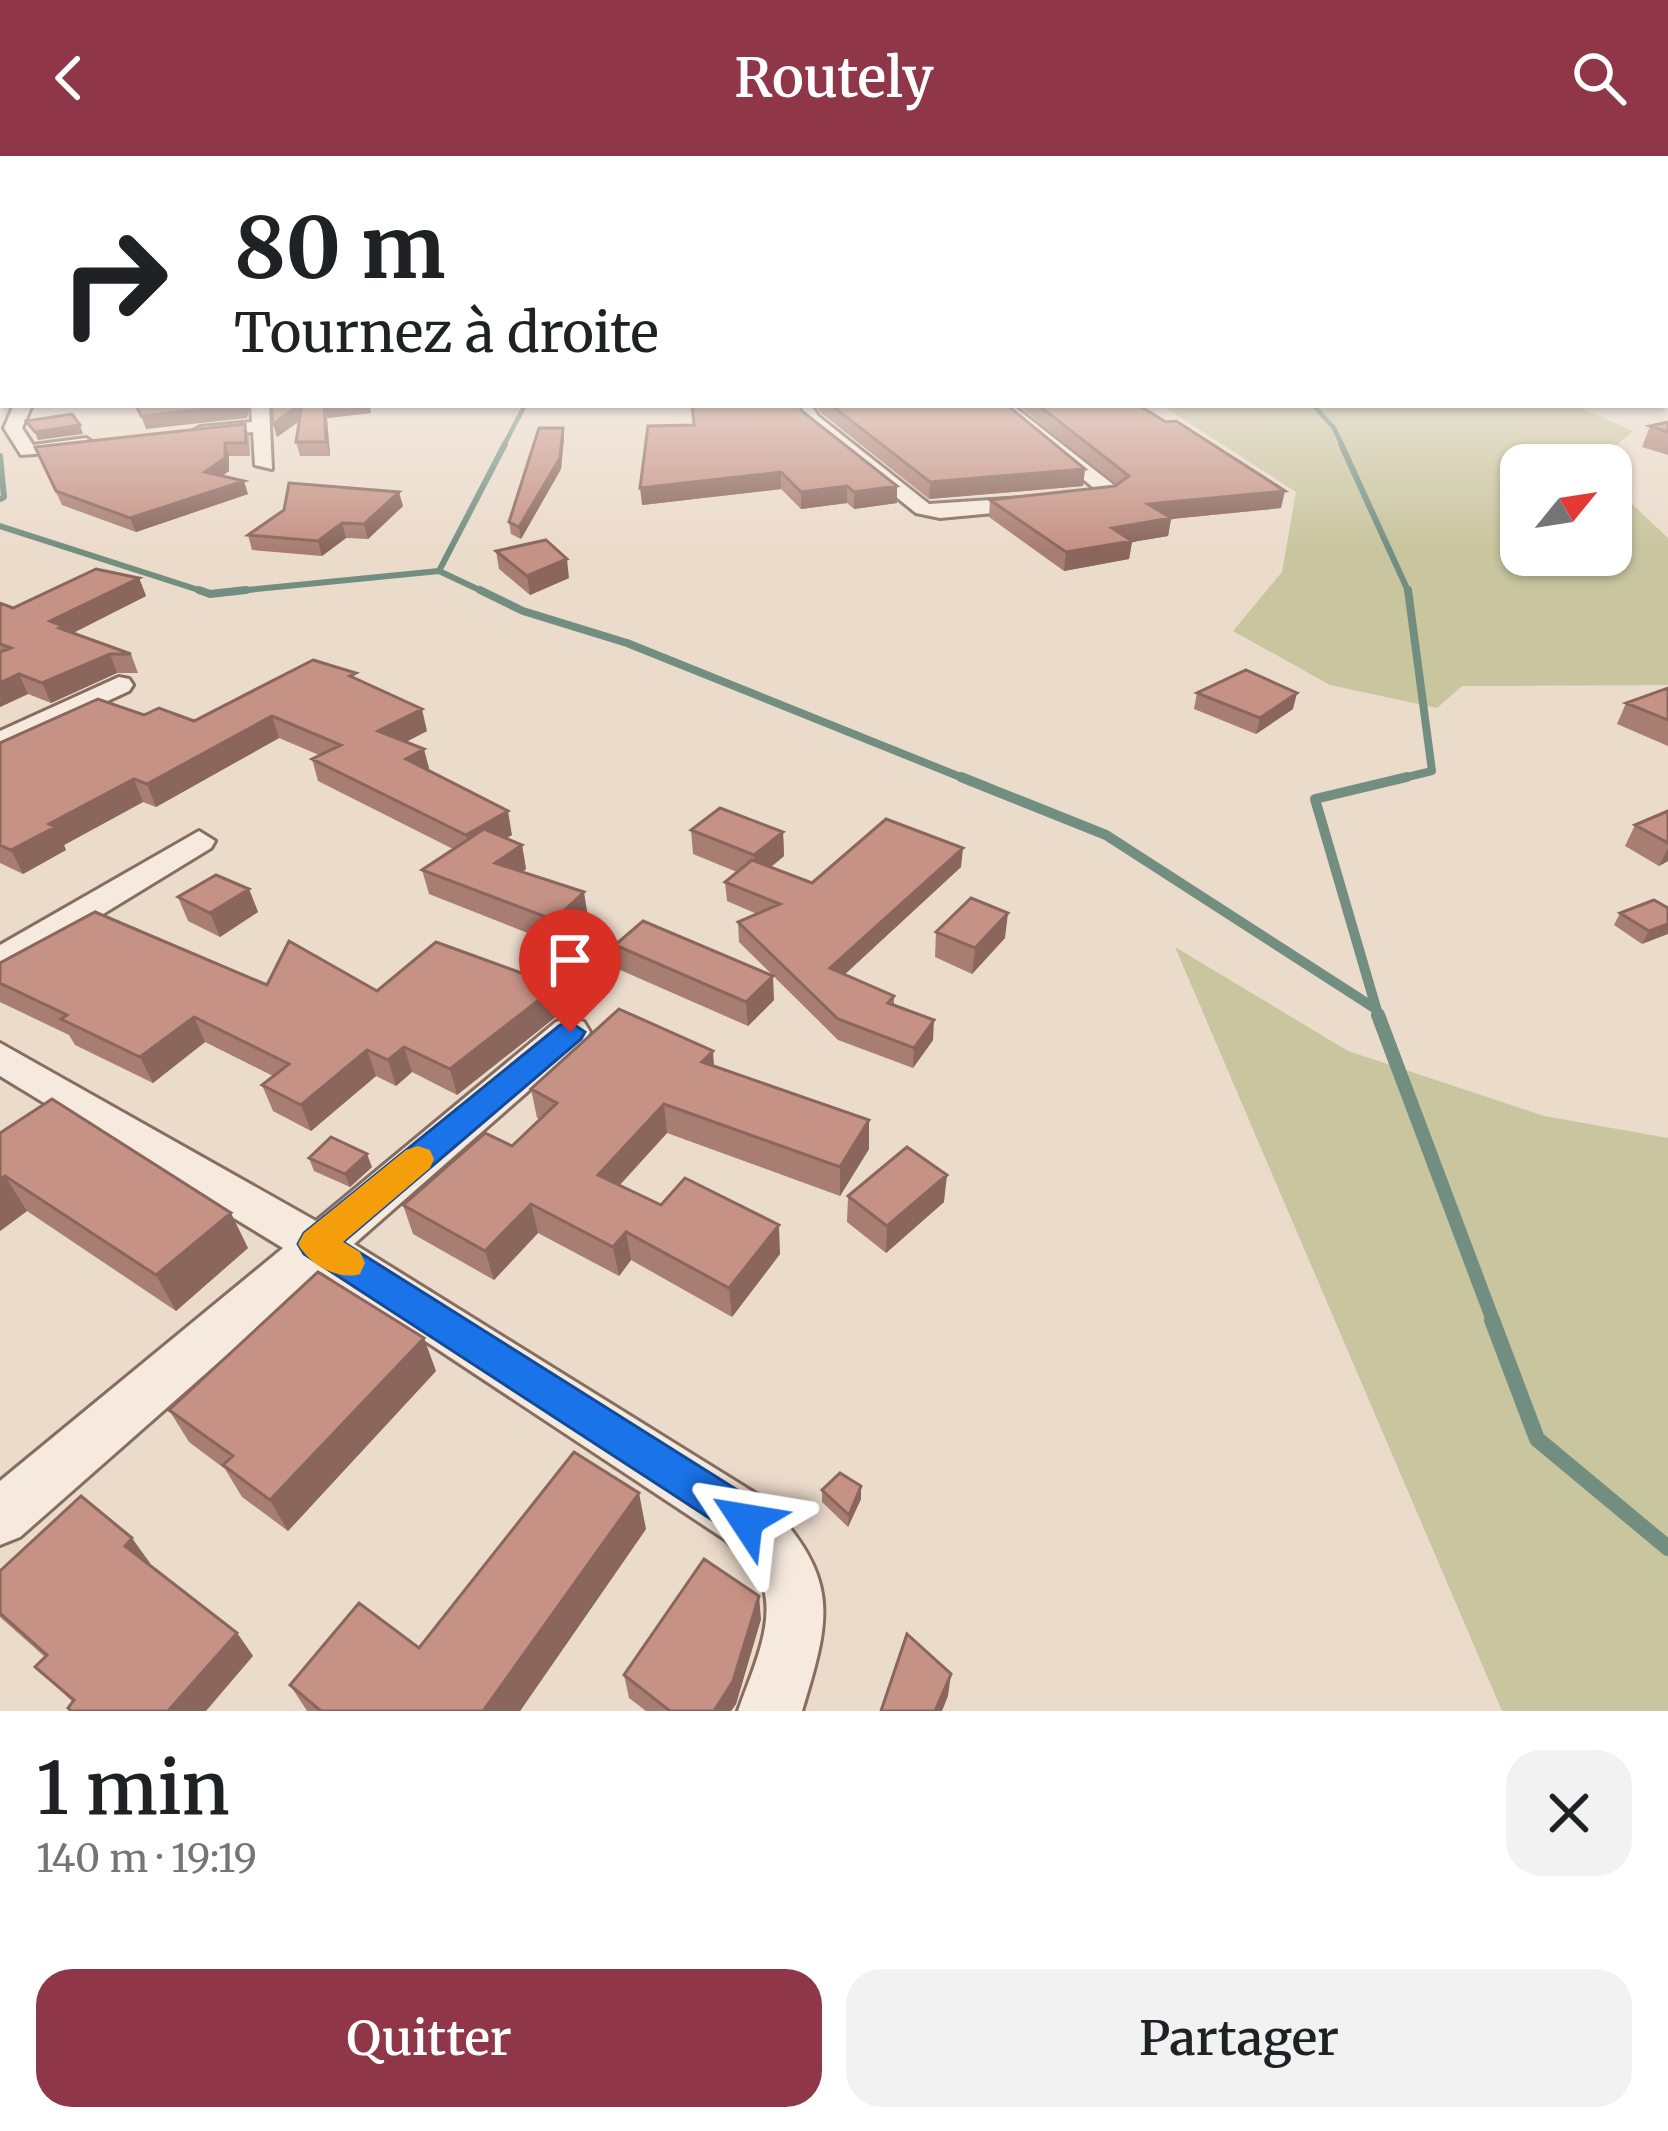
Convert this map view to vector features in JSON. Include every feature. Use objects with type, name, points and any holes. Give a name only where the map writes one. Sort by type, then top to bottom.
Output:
[{"type":"street","points":[[22,408],[13,428],[28,451],[96,442]]},
{"type":"street","points":[[260,408],[266,465]]},
{"type":"street","points":[[804,408],[812,420],[923,509],[940,512],[1112,493],[1005,408]]},
{"type":"street","points":[[184,433],[262,426]]},
{"type":"street","points":[[0,742],[119,685]]},
{"type":"street","points":[[0,962],[199,841]]},
{"type":"street","points":[[0,1516],[570,1032]]},
{"type":"street","points":[[0,1058],[316,1244],[746,1520],[787,1567],[795,1602],[790,1645],[770,1711]]},
{"type":"shaded area","points":[[1166,408],[1582,408],[1633,431],[1618,444],[1500,444],[1500,576],[1632,576],[1632,504],[1668,538],[1668,685],[1462,686],[1437,708],[1330,685],[1233,631],[1282,572],[1296,492]]},
{"type":"shaded area","points":[[1175,947],[1348,1051],[1544,1116],[1668,1138],[1668,1711],[1502,1711]]},
{"type":"building","points":[[137,408],[216,408],[141,416]]},
{"type":"building","points":[[271,408],[296,408],[273,424]]},
{"type":"building","points":[[302,408],[324,408],[326,442],[296,442]]},
{"type":"building","points":[[692,408],[800,408],[897,486],[801,492],[781,472],[640,488],[648,426],[694,425]]},
{"type":"building","points":[[835,408],[1011,408],[1085,469],[930,482]]},
{"type":"building","points":[[1042,408],[1143,408],[1166,422],[1176,421],[1285,491],[1148,504],[1171,518],[1112,528],[1132,541],[1066,552],[990,500],[1115,486],[1129,476]]},
{"type":"building","points":[[72,414],[80,425],[35,432],[26,421]]},
{"type":"building","points":[[245,424],[246,443],[225,443],[225,458],[205,472],[244,481],[130,518],[56,491],[35,447]]},
{"type":"building","points":[[539,428],[563,428],[560,458],[519,527],[509,522]]},
{"type":"building","points":[[289,483],[399,492],[364,524],[342,523],[318,541],[248,535],[284,510]]},
{"type":"building","points":[[546,540],[567,559],[527,576],[496,551]]},
{"type":"building","points":[[96,569],[139,578],[50,621],[131,654],[110,654],[42,683],[19,674],[0,683],[0,652],[11,648],[0,644],[0,603],[13,608]]},
{"type":"building","points":[[313,660],[356,673],[350,676],[422,709],[378,731],[424,749],[406,759],[508,811],[466,835],[312,759],[341,745],[272,716],[147,784],[134,779],[11,850],[0,845],[0,743],[98,699],[144,715],[159,708],[194,721]]},
{"type":"building","points":[[1246,670],[1297,693],[1260,718],[1197,693]]},
{"type":"building","points":[[1668,688],[1668,720],[1626,703]]},
{"type":"building","points":[[720,808],[783,832],[754,855],[691,830]]},
{"type":"building","points":[[1668,811],[1668,843],[1635,825]]},
{"type":"building","points":[[886,819],[963,848],[830,968],[894,996],[888,1003],[934,1020],[914,1048],[838,1019],[738,922],[780,904],[725,882],[752,860],[812,883]]},
{"type":"building","points":[[484,829],[522,845],[495,863],[584,892],[554,920],[422,870]]},
{"type":"building","points":[[216,875],[249,889],[210,913],[178,897]]},
{"type":"building","points":[[971,898],[1008,913],[975,948],[936,932]]},
{"type":"building","points":[[1654,900],[1668,908],[1668,924],[1649,931],[1620,913]]},
{"type":"building","points":[[95,912],[267,985],[289,941],[377,991],[436,942],[557,986],[450,1069],[404,1047],[388,1060],[367,1050],[301,1105],[262,1085],[289,1064],[194,1017],[140,1057],[0,983],[0,963]]},
{"type":"building","points":[[643,921],[773,976],[746,1002],[615,945]]},
{"type":"building","points":[[619,1009],[713,1051],[702,1062],[869,1120],[840,1167],[664,1104],[598,1175],[661,1205],[685,1178],[779,1225],[729,1288],[626,1232],[613,1247],[531,1204],[485,1251],[403,1205],[485,1133],[512,1146],[557,1103],[531,1089]]},
{"type":"building","points":[[52,1099],[231,1213],[156,1275],[5,1176],[0,1179],[0,1133]]},
{"type":"building","points":[[331,1137],[367,1154],[345,1174],[309,1158]]},
{"type":"building","points":[[907,1147],[947,1175],[887,1226],[848,1196]]},
{"type":"building","points":[[318,1272],[424,1338],[270,1500],[223,1465],[233,1456],[169,1410]]},
{"type":"building","points":[[574,1452],[639,1493],[483,1711],[321,1711],[290,1685],[359,1603],[419,1648]]},
{"type":"building","points":[[840,1473],[861,1486],[849,1515],[822,1490]]},
{"type":"building","points":[[81,1496],[132,1538],[125,1546],[237,1633],[168,1711],[71,1711],[68,1708],[74,1700],[35,1667],[47,1655],[0,1613],[0,1571]]},
{"type":"building","points":[[704,1559],[759,1596],[733,1681],[714,1711],[670,1711],[624,1675]]},
{"type":"building","points":[[907,1634],[951,1674],[935,1711],[881,1711]]},
{"type":"waterway","points":[[503,447],[523,408]]},
{"type":"waterway","points":[[1316,408],[1343,447]]},
{"type":"waterway","points":[[439,571],[505,444]]},
{"type":"waterway","points":[[1341,444],[1408,591]]},
{"type":"waterway","points":[[0,456],[4,497],[0,499]]},
{"type":"waterway","points":[[0,526],[201,591]]},
{"type":"waterway","points":[[236,591],[439,571]]},
{"type":"waterway","points":[[439,571],[486,593]]},
{"type":"waterway","points":[[236,591],[246,590]]},
{"type":"waterway","points":[[480,590],[523,611],[627,643],[968,780]]},
{"type":"waterway","points":[[201,591],[208,593]]},
{"type":"waterway","points":[[201,591],[236,591]]},
{"type":"waterway","points":[[217,593],[236,591]]},
{"type":"waterway","points":[[1395,780],[1432,771],[1408,591]]},
{"type":"waterway","points":[[961,777],[1106,835],[1376,1009]]},
{"type":"waterway","points":[[1379,1016],[1315,799],[1407,777]]},
{"type":"waterway","points":[[1379,1016],[1494,1323]]},
{"type":"waterway","points":[[1492,1320],[1537,1439],[1668,1548]]},
{"type":"slow traffic","points":[[347,1263],[316,1244],[418,1159]]},
{"type":"route","points":[[570,1032],[316,1244],[746,1520]]}]
